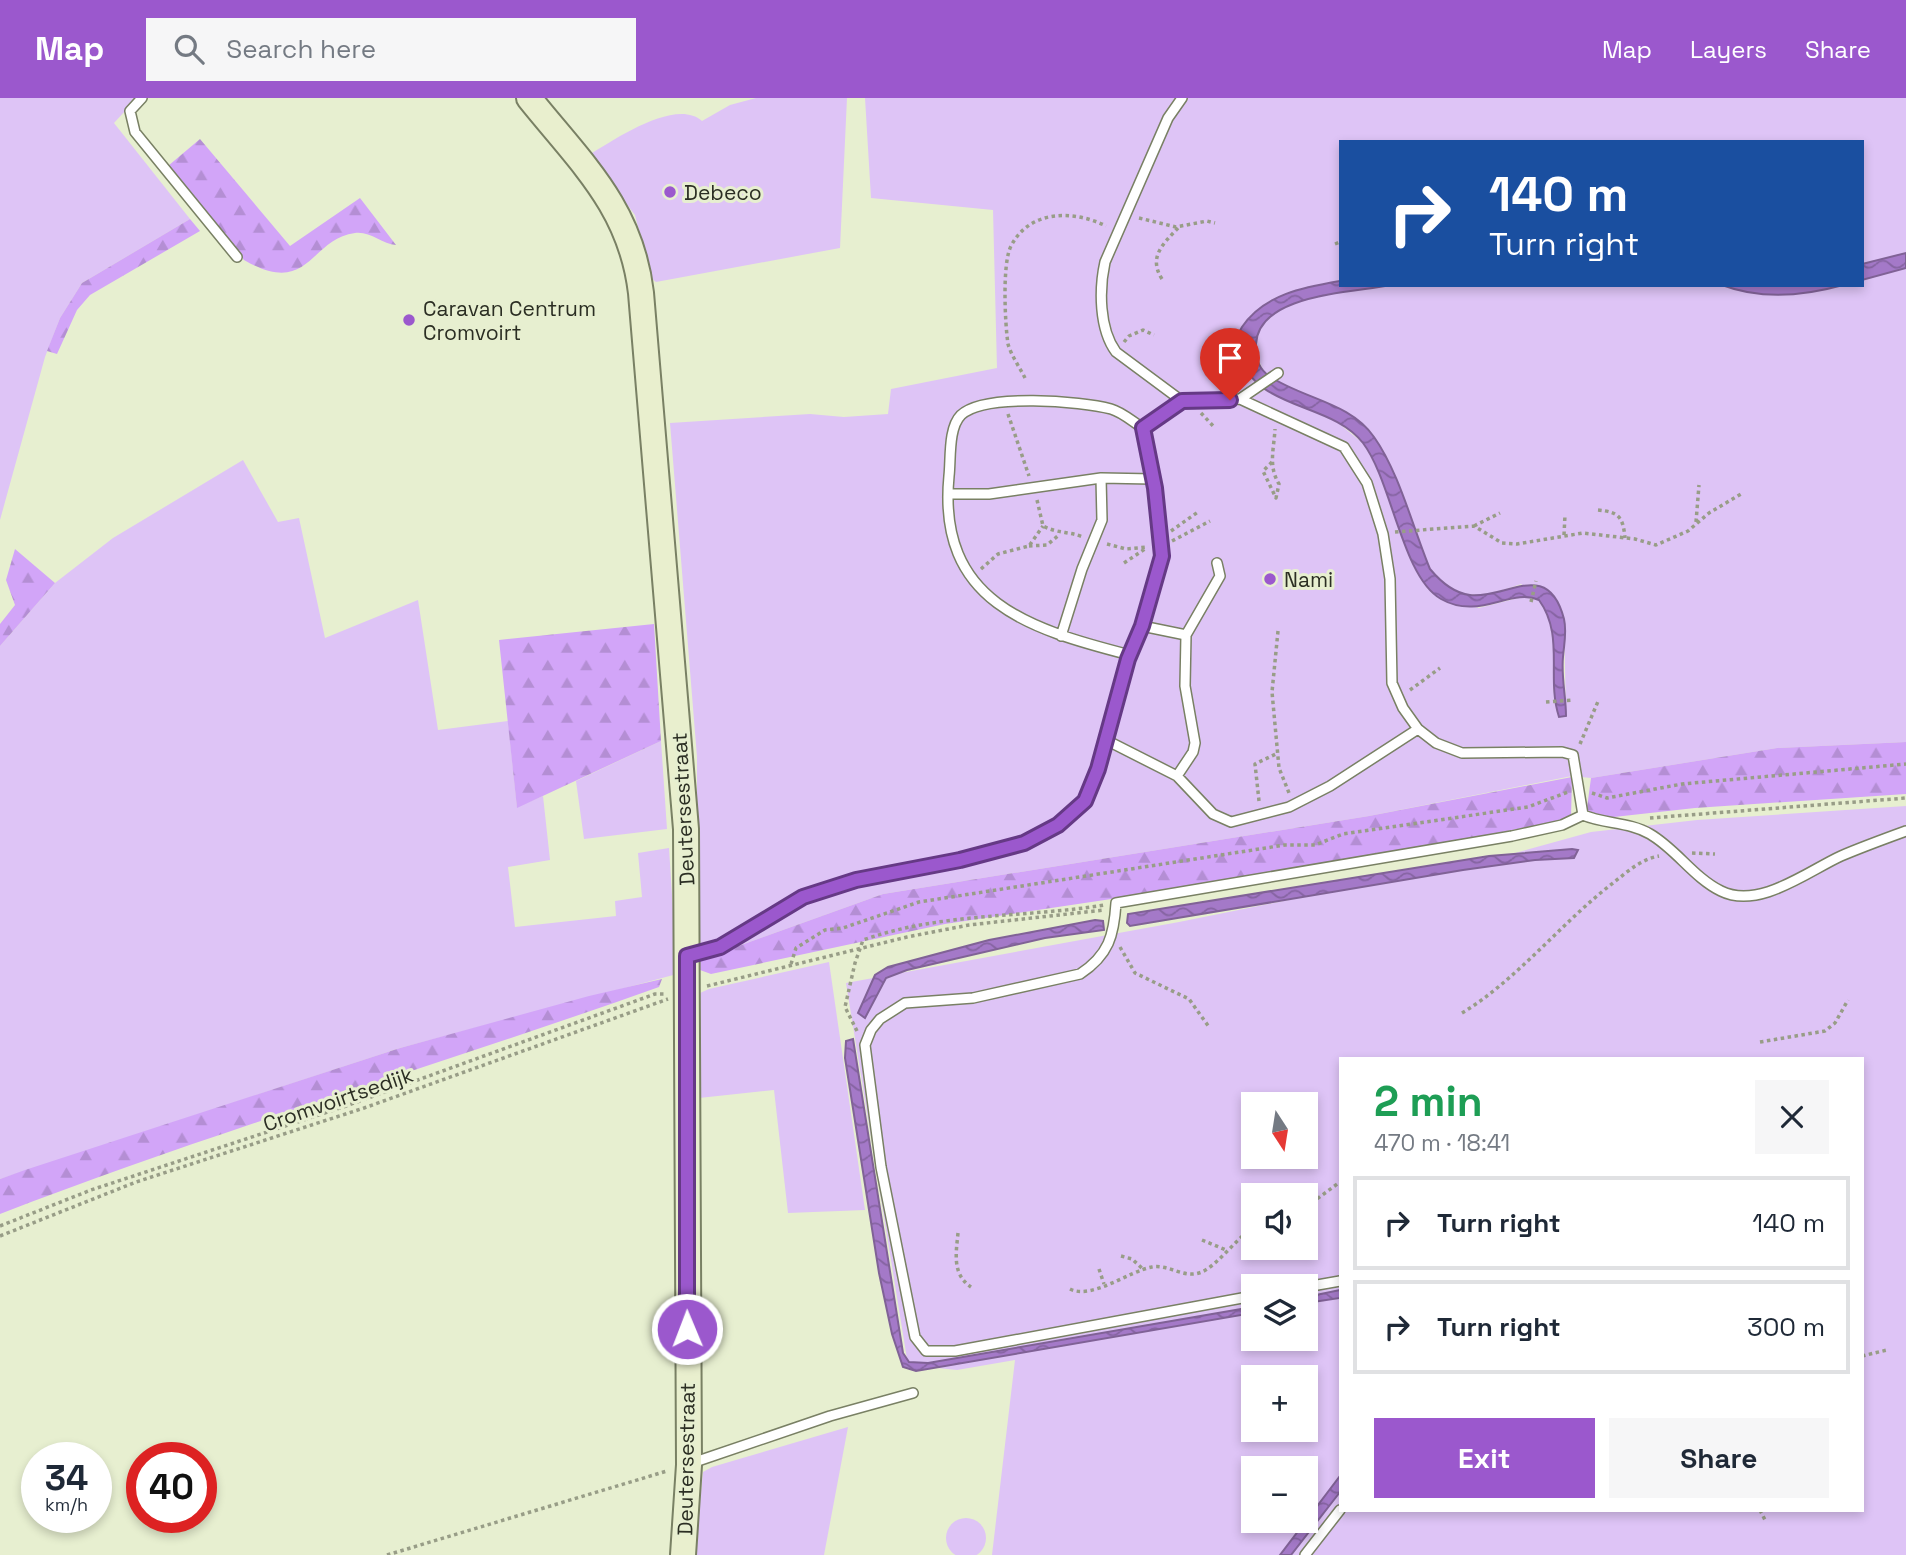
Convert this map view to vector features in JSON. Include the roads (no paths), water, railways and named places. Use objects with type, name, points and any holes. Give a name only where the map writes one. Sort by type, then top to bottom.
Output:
[{"type":"street","name":"Deutersestraat","points":[[529,98],[615,207],[634,249],[641,293],[682,780],[687,956],[688,1465],[683,1555]]},
{"type":"lane","points":[[142,98],[130,111],[135,132],[237,257]]},
{"type":"lane","points":[[1182,98],[1168,118],[1125,214],[1103,273],[1104,312],[1109,343],[1128,362],[1182,401]]},
{"type":"lane","points":[[1240,399],[1278,373]]},
{"type":"lane","points":[[687,956],[720,947],[803,897],[856,880],[998,851],[1024,843],[1058,825],[1085,801],[1162,556],[1153,479],[1143,428],[1114,409],[1052,399],[1006,402],[962,413],[954,425],[949,494],[950,532],[970,580],[1003,609],[1061,636],[1130,655]]},
{"type":"lane","points":[[1143,428],[1182,401],[1240,399],[1344,447],[1367,483],[1379,519],[1389,566],[1390,666],[1394,693],[1399,701],[1418,729],[1436,743],[1462,753],[1562,751],[1573,755],[1583,815]]},
{"type":"lane","points":[[949,494],[989,494],[1101,478],[1153,479]]},
{"type":"lane","points":[[1061,636],[1102,520],[1101,478]]},
{"type":"lane","points":[[1177,776],[1195,743],[1185,686],[1186,635],[1220,576],[1217,563]]},
{"type":"lane","points":[[1142,626],[1186,635]]},
{"type":"lane","points":[[1106,740],[1177,776],[1200,803],[1221,819],[1231,822],[1258,817],[1296,803],[1330,786],[1418,729]]},
{"type":"lane","points":[[1241,1298],[954,1351],[926,1351],[915,1337],[881,1167],[865,1045],[871,1030],[880,1019],[905,1003],[973,998],[1080,974],[1093,966],[1115,932],[1116,903],[1511,836],[1562,825],[1583,815],[1599,822],[1649,833],[1721,891],[1744,895],[1789,886],[1840,857],[1906,831]]},
{"type":"lane","points":[[1318,1285],[1339,1281]]},
{"type":"lane","points":[[688,1465],[830,1416],[913,1393]]},
{"type":"lane","points":[[1305,1555],[1339,1511]]},
{"type":"water","points":[[1906,253],[1906,268],[1864,279],[1864,264]]},
{"type":"water","points":[[1339,281],[1339,287],[1378,287],[1311,298],[1273,314],[1261,327],[1256,344],[1260,366],[1282,384],[1339,408],[1364,425],[1391,467],[1430,569],[1447,586],[1470,595],[1484,595],[1525,586],[1548,590],[1557,601],[1565,624],[1563,672],[1566,716],[1559,717],[1555,702],[1551,628],[1539,600],[1517,597],[1469,607],[1441,599],[1428,588],[1416,571],[1382,480],[1363,443],[1349,429],[1332,419],[1276,396],[1260,385],[1247,371],[1238,345],[1242,327],[1251,316],[1273,300],[1313,286]]},
{"type":"water","points":[[1728,287],[1834,287],[1782,295]]},
{"type":"water","points":[[1578,850],[1574,858],[1535,860],[1463,870],[1130,926],[1127,923],[1128,914],[1489,856]]},
{"type":"water","points":[[1095,920],[1103,921],[1104,930],[1045,938],[907,970],[886,978],[865,1018],[858,1013],[875,975],[888,967],[989,940]]},
{"type":"water","points":[[853,1039],[903,1353],[909,1362],[928,1363],[1241,1309],[1241,1315],[916,1371],[903,1367],[892,1334],[879,1273],[845,1058],[846,1041]]},
{"type":"water","points":[[1339,1290],[1339,1298],[1318,1301],[1318,1295]]},
{"type":"water","points":[[1339,1477],[1339,1493],[1318,1520],[1318,1505]]},
{"type":"water","points":[[1297,1533],[1308,1533],[1291,1555],[1280,1555]]},
{"type":"place","name":"Debeco","points":[[670,192]]},
{"type":"place","name":"Caravan Centrum Cromvoirt","points":[[409,320]]},
{"type":"place","name":"Nami","points":[[1270,579]]}]
